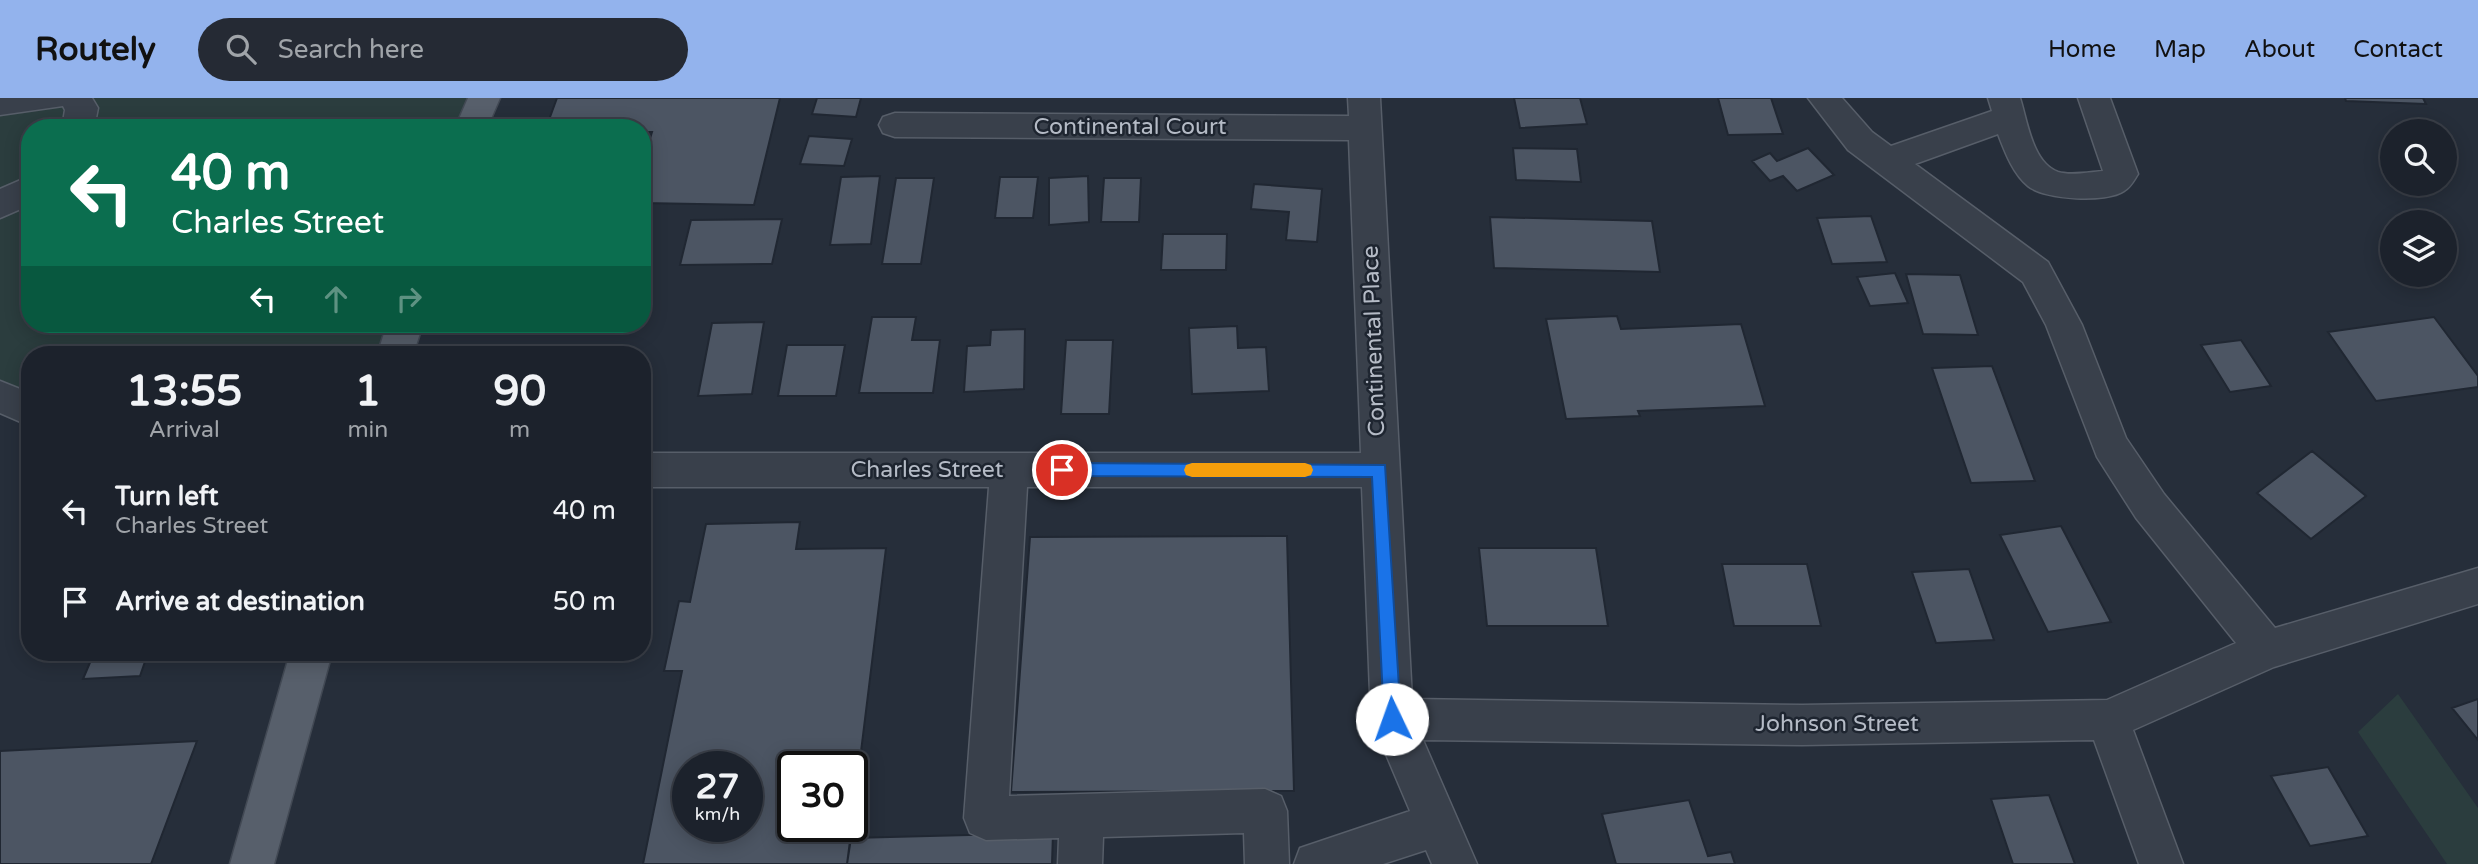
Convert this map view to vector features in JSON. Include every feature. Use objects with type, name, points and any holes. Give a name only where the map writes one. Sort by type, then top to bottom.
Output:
[{"type":"main road","points":[[475,119],[484,98]]},
{"type":"main road","points":[[252,864],[309,661]]},
{"type":"street","points":[[0,103],[52,98]]},
{"type":"street","points":[[74,98],[82,107],[80,119]]},
{"type":"street","points":[[1824,98],[1860,141],[2036,272],[2064,325],[2110,446],[2150,506],[2267,650]]},
{"type":"street","points":[[1885,160],[1933,146],[2007,108],[2027,164],[2034,174],[2054,185],[2112,183],[2120,174],[2094,98]]},
{"type":"street","name":"Continental Court","points":[[895,125],[1365,113]]},
{"type":"street","name":"Continental Place","points":[[1365,113],[1392,719],[1455,864]]},
{"type":"street","points":[[0,205],[21,194]]},
{"type":"street","points":[[0,396],[21,406]]},
{"type":"street","name":"Charles Street","points":[[651,470],[1379,470]]},
{"type":"street","points":[[1009,470],[986,818],[1265,811],[1267,864]]},
{"type":"street","name":"Johnson Street","points":[[1392,719],[1802,725],[2108,720],[2267,650],[2478,586]]},
{"type":"street","points":[[2108,720],[2161,864]]},
{"type":"street","points":[[1080,864],[1082,817]]},
{"type":"street","points":[[1316,864],[1438,824]]},
{"type":"shaded area","points":[[43,98],[484,98],[475,119],[21,119],[21,333],[404,333],[401,346],[21,346],[21,398],[0,388],[0,102]]},
{"type":"shaded area","points":[[2398,694],[2478,808],[2478,864],[2447,864],[2358,732]]},
{"type":"building","points":[[557,98],[780,98],[754,205],[651,203],[651,119],[549,119]]},
{"type":"building","points":[[817,98],[861,98],[856,117],[812,114]]},
{"type":"building","points":[[1514,98],[1580,98],[1587,124],[1520,128]]},
{"type":"building","points":[[1718,98],[1771,98],[1783,134],[1728,135]]},
{"type":"building","points":[[2345,98],[2423,98],[2426,104],[2346,101]]},
{"type":"building","points":[[809,136],[852,139],[844,166],[800,164]]},
{"type":"building","points":[[1513,148],[1577,149],[1581,182],[1516,180]]},
{"type":"building","points":[[1808,148],[1834,175],[1797,191],[1783,176],[1770,181],[1752,161],[1770,153],[1777,161]]},
{"type":"building","points":[[880,176],[871,244],[830,245],[841,177]]},
{"type":"building","points":[[1088,176],[1089,222],[1049,225],[1049,178]]},
{"type":"building","points":[[1000,177],[1038,177],[1033,218],[995,218]]},
{"type":"building","points":[[896,178],[934,178],[921,264],[882,264]]},
{"type":"building","points":[[1104,178],[1141,178],[1139,222],[1101,222]]},
{"type":"building","points":[[1254,184],[1322,189],[1317,242],[1286,240],[1289,212],[1251,209]]},
{"type":"building","points":[[1871,216],[1887,262],[1832,264],[1817,218]]},
{"type":"building","points":[[1490,217],[1652,221],[1660,272],[1494,268]]},
{"type":"building","points":[[782,219],[772,264],[680,265],[691,220]]},
{"type":"building","points":[[1163,234],[1227,234],[1226,270],[1161,270]]},
{"type":"building","points":[[1895,273],[1908,303],[1870,306],[1857,277]]},
{"type":"building","points":[[1906,274],[1960,275],[1978,335],[1923,334]]},
{"type":"building","points":[[1617,316],[1621,329],[1741,324],[1765,406],[1638,411],[1640,416],[1566,419],[1546,319]]},
{"type":"building","points":[[872,317],[916,317],[912,340],[940,340],[933,393],[859,393]]},
{"type":"building","points":[[2434,317],[2478,376],[2478,387],[2376,401],[2328,332]]},
{"type":"building","points":[[764,322],[752,394],[698,396],[712,323]]},
{"type":"building","points":[[1237,326],[1238,348],[1266,347],[1269,391],[1192,394],[1189,328]]},
{"type":"building","points":[[1025,329],[1024,389],[964,392],[967,346],[990,345],[991,330]]},
{"type":"building","points":[[1066,340],[1113,340],[1109,414],[1061,414]]},
{"type":"building","points":[[2241,340],[2271,386],[2230,392],[2201,345]]},
{"type":"building","points":[[787,345],[845,345],[836,396],[778,396]]},
{"type":"building","points":[[1992,366],[2035,481],[1971,483],[1932,368]]},
{"type":"building","points":[[2312,451],[2366,496],[2311,539],[2257,493]]},
{"type":"building","points":[[800,522],[796,549],[886,548],[861,751],[777,751],[777,842],[850,842],[847,864],[643,864],[682,671],[664,671],[679,601],[690,602],[706,524]]},
{"type":"building","points":[[2061,526],[2111,622],[2048,632],[2000,535]]},
{"type":"building","points":[[1287,536],[1294,791],[1011,792],[1030,537]]},
{"type":"building","points":[[1479,548],[1596,548],[1608,626],[1487,626]]},
{"type":"building","points":[[1722,564],[1807,564],[1821,626],[1734,626]]},
{"type":"building","points":[[1969,569],[1994,640],[1936,643],[1912,572]]},
{"type":"building","points":[[91,661],[145,661],[140,676],[83,679]]},
{"type":"building","points":[[2478,699],[2478,740],[2452,708]]},
{"type":"building","points":[[197,741],[151,864],[0,864],[0,751]]},
{"type":"building","points":[[2328,767],[2368,836],[2310,846],[2271,776]]},
{"type":"building","points":[[2049,795],[2075,864],[2013,864],[1991,799]]},
{"type":"building","points":[[1689,800],[1708,856],[1731,852],[1735,864],[1616,864],[1602,814]]},
{"type":"building","points":[[1053,833],[1052,864],[847,864],[850,842],[868,842],[868,838]]},
{"type":"slow traffic","points":[[1192,470],[1305,470]]},
{"type":"route","points":[[1062,470],[1379,470],[1392,719]]}]
